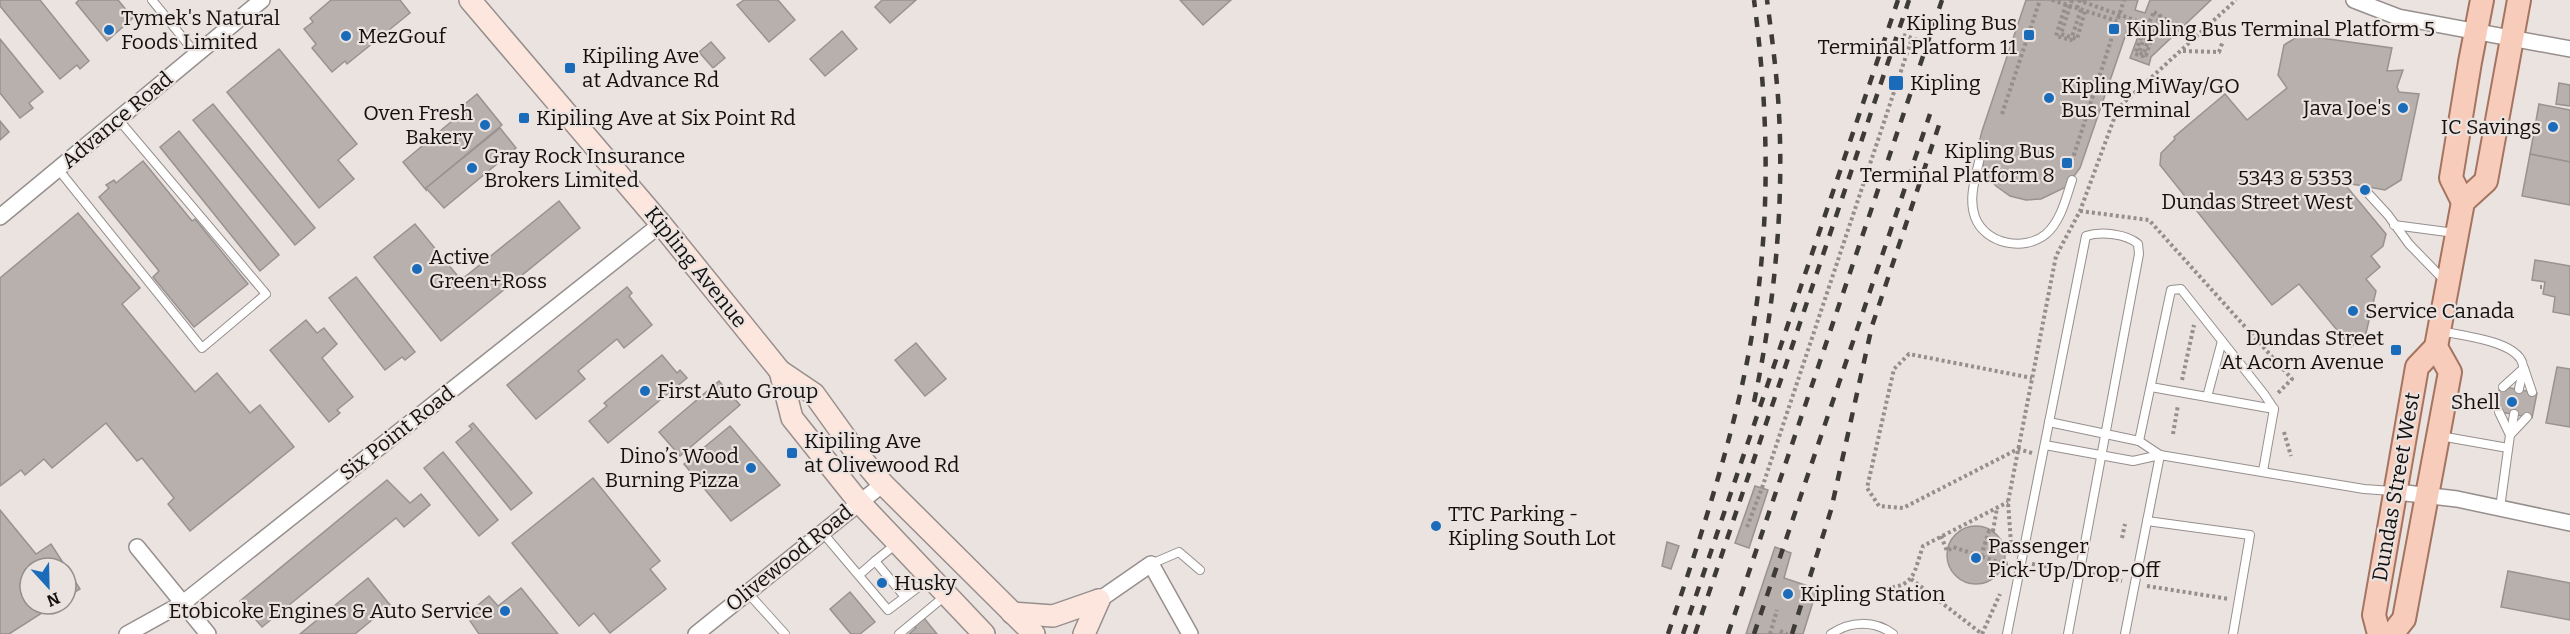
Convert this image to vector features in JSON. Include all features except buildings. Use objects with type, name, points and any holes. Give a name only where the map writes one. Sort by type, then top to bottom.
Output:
[{"type":"main road","name":"Kipling Avenue","points":[[470,0],[661,224],[780,371],[814,394],[855,451],[883,484],[1034,634]]},
{"type":"main road","points":[[2463,202],[2451,178],[2482,0]]},
{"type":"main road","points":[[2438,339],[2463,202],[2486,181],[2519,0]]},
{"type":"main road","name":"Dundas Street West","points":[[2392,634],[2404,619],[2450,372],[2438,339]]},
{"type":"main road","name":"Dundas Street West","points":[[2379,634],[2374,615],[2397,492],[2416,367],[2438,339]]},
{"type":"main road","name":"Kipling Avenue","points":[[780,371],[792,418],[859,502],[984,634]]},
{"type":"main road","points":[[1012,613],[1053,616],[1099,600]]},
{"type":"main road","points":[[1084,634],[1088,620],[1099,600]]},
{"type":"street","name":"Advance Road","points":[[0,217],[262,0]]},
{"type":"street","points":[[2354,0],[2398,17],[2570,49]]},
{"type":"street","name":"Six Point Road","points":[[127,634],[183,603],[661,224]]},
{"type":"street","name":"Olivewood Road","points":[[696,634],[883,484]]},
{"type":"street","points":[[2397,492],[2428,494],[2570,523]]},
{"type":"street","points":[[137,547],[208,634]]},
{"type":"street","points":[[1099,600],[1151,564],[1190,634]]},
{"type":"lane","points":[[152,0],[196,54]]},
{"type":"lane","points":[[58,169],[202,348],[266,294],[118,119]]},
{"type":"lane","points":[[1980,157],[1972,191],[1975,216],[1983,230],[1996,240],[2012,244],[2029,242],[2045,234],[2057,220],[2072,180]]},
{"type":"lane","points":[[2365,190],[2388,215],[2409,244],[2447,283]]},
{"type":"lane","points":[[2394,225],[2456,233]]},
{"type":"lane","points":[[2007,634],[2086,236],[2095,233],[2132,238],[2138,244],[2139,254],[2068,634]]},
{"type":"lane","points":[[2139,441],[2171,290],[2181,289],[2196,312],[2222,341],[2274,409],[2263,471]]},
{"type":"lane","points":[[2438,339],[2507,346],[2517,352],[2532,392]]},
{"type":"lane","points":[[2207,397],[2222,341]]},
{"type":"lane","points":[[2503,387],[2524,368]]},
{"type":"lane","points":[[2519,389],[2524,368]]},
{"type":"lane","points":[[2151,387],[2274,409]]},
{"type":"lane","points":[[2499,412],[2510,435]]},
{"type":"lane","points":[[2500,508],[2514,414]]},
{"type":"lane","points":[[2510,435],[2527,417]]},
{"type":"lane","points":[[2049,422],[2139,441],[2160,454]]},
{"type":"lane","points":[[2438,436],[2508,448]]},
{"type":"lane","points":[[2045,444],[2133,460],[2160,454],[2364,489],[2397,492]]},
{"type":"lane","points":[[2125,634],[2160,454]]},
{"type":"lane","points":[[2147,521],[2250,535],[2233,634]]},
{"type":"lane","points":[[822,531],[888,610],[930,578]]},
{"type":"lane","points":[[858,575],[897,543]]},
{"type":"lane","points":[[1151,564],[1179,552],[1200,570]]},
{"type":"lane","points":[[876,561],[905,597]]},
{"type":"lane","points":[[747,592],[785,634]]},
{"type":"lane","points":[[899,634],[946,595]]},
{"type":"lane","points":[[1831,634],[1853,623],[1887,629],[1893,634]]},
{"type":"path","points":[[2002,114],[2040,0]]},
{"type":"path","points":[[2052,0],[2117,21]]},
{"type":"path","points":[[2072,0],[2061,34],[2077,39],[2081,0],[2146,26]]},
{"type":"path","points":[[2070,167],[2124,0]]},
{"type":"path","points":[[2066,4],[2056,36],[2071,40],[2081,9]]},
{"type":"path","points":[[2160,15],[2146,55],[2139,53],[2146,26],[2154,12],[2160,15],[2196,39]]},
{"type":"path","points":[[1903,35],[1923,42]]},
{"type":"path","points":[[1747,527],[1912,38]]},
{"type":"path","points":[[2182,51],[2219,52],[2223,41]]},
{"type":"path","points":[[2173,434],[2196,312]]},
{"type":"path","points":[[2018,449],[1904,508],[1879,507],[1868,488],[1893,369],[1910,354],[2032,378]]},
{"type":"path","points":[[1886,588],[1902,587],[1911,579],[1923,546],[2008,502]]},
{"type":"path","points":[[1981,556],[1989,531],[1993,531],[1998,507]]},
{"type":"path","points":[[2121,538],[2125,524]]},
{"type":"path","points":[[1941,536],[1947,551],[1953,547],[2004,564]]},
{"type":"path","points":[[1911,579],[1982,634]]},
{"type":"path","points":[[1770,634],[1777,610]]},
{"type":"path","points":[[1780,631],[1787,634]]},
{"type":"railway","points":[[1668,634],[1727,445],[1743,381],[1759,286],[1765,191],[1765,143],[1760,48],[1754,0]]},
{"type":"railway","points":[[1754,402],[1767,331],[1779,222],[1778,99],[1767,0]]},
{"type":"railway","points":[[1683,634],[1898,0]]},
{"type":"railway","points":[[1695,634],[1909,0]]},
{"type":"railway","points":[[1728,634],[1942,0]]},
{"type":"railway","points":[[1754,634],[1930,114]]},
{"type":"railway","points":[[1792,634],[1831,510],[1872,326],[1942,116]]},
{"type":"place","name":"Kipling Bus Terminal Platform 5","points":[[2114,29]]},
{"type":"place","name":"Tymek's Natural Foods Limited","points":[[109,30]]},
{"type":"place","name":"Kipling Bus Terminal Platform 11","points":[[2029,35]]},
{"type":"place","name":"MezGouf","points":[[346,36]]},
{"type":"place","name":"Kipiling Ave at Advance Rd","points":[[570,68]]},
{"type":"place","name":"Kipling","points":[[1896,83]]},
{"type":"place","name":"Kipling MiWay/GO Bus Terminal","points":[[2049,98]]},
{"type":"place","name":"Java Joe's","points":[[2403,108]]},
{"type":"place","name":"Kipiling Ave at Six Point Rd","points":[[524,118]]},
{"type":"place","name":"Oven Fresh Bakery","points":[[485,125]]},
{"type":"place","name":"IC Savings","points":[[2553,127]]},
{"type":"place","name":"Kipling Bus Terminal Platform 8","points":[[2067,163]]},
{"type":"place","name":"Gray Rock Insurance Brokers Limited","points":[[472,168]]},
{"type":"place","name":"5343 & 5353 Dundas Street West","points":[[2365,190]]},
{"type":"place","name":"Active Green+Ross","points":[[417,269]]},
{"type":"place","name":"Service Canada","points":[[2353,311]]},
{"type":"place","name":"Dundas Street At Acorn Avenue","points":[[2396,350]]},
{"type":"place","name":"First Auto Group","points":[[645,391]]},
{"type":"place","name":"Shell","points":[[2512,402]]},
{"type":"place","name":"Kipiling Ave at Olivewood Rd","points":[[792,453]]},
{"type":"place","name":"Dino’s Wood Burning Pizza","points":[[751,468]]},
{"type":"place","name":"TTC Parking - Kipling South Lot","points":[[1436,526]]},
{"type":"place","name":"Passenger Pick-Up/Drop-Off","points":[[1976,558]]},
{"type":"place","name":"Husky","points":[[882,583]]},
{"type":"place","name":"Kipling Station","points":[[1788,594]]},
{"type":"place","name":"Etobicoke Engines & Auto Service","points":[[505,611]]}]
